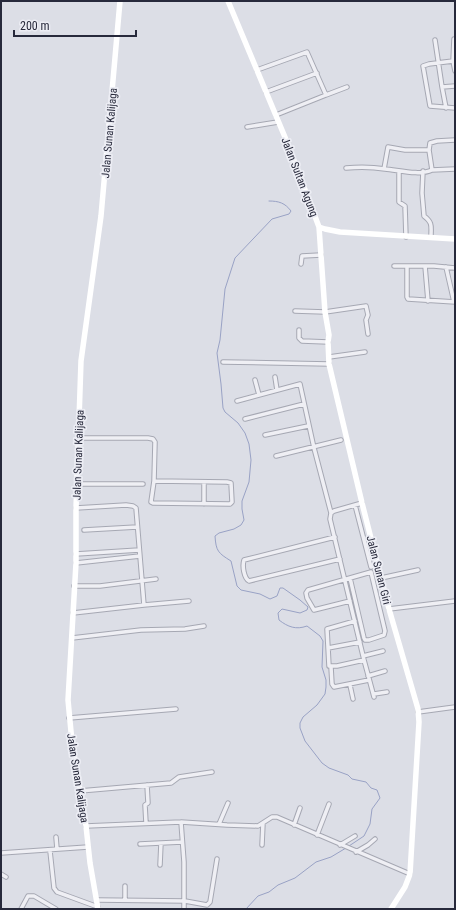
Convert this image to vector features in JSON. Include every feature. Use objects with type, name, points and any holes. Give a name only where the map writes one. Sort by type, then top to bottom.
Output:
[{"type":"street","name":"Jalan Sunan Kalijaga","points":[[98,908],[69,718],[68,700],[76,563],[76,508],[81,361],[101,216],[120,1]]},
{"type":"street","name":"Jalan Sultan Agung","points":[[228,1],[276,115],[319,227],[340,232],[455,239]]},
{"type":"street","points":[[454,38],[453,61],[455,71]]},
{"type":"street","points":[[435,40],[446,108]]},
{"type":"street","points":[[257,70],[307,52],[326,95]]},
{"type":"street","points":[[453,61],[423,66],[429,104],[432,107],[455,108]]},
{"type":"street","points":[[266,92],[317,73]]},
{"type":"street","points":[[442,87],[455,86]]},
{"type":"street","points":[[276,115],[347,88]]},
{"type":"street","points":[[247,127],[278,122]]},
{"type":"street","points":[[432,170],[429,150],[430,143],[455,140]]},
{"type":"street","points":[[384,168],[388,147],[405,150],[429,150]]},
{"type":"street","points":[[346,168],[384,168],[399,171],[423,172],[455,169]]},
{"type":"street","points":[[399,171],[399,202],[404,206],[406,237]]},
{"type":"street","points":[[423,172],[422,192],[424,216],[431,224],[431,237]]},
{"type":"street","name":"Jalan Sunan Giri","points":[[319,227],[325,312],[329,335],[329,364],[381,578],[418,712],[419,722],[410,874],[405,887],[391,909]]},
{"type":"street","points":[[301,264],[302,256],[321,255]]},
{"type":"street","points":[[394,266],[455,268]]},
{"type":"street","points":[[407,266],[407,298],[428,301],[454,302],[446,267]]},
{"type":"street","points":[[425,266],[428,301]]},
{"type":"street","points":[[295,311],[325,312],[366,306],[368,316],[366,320],[368,334]]},
{"type":"street","points":[[299,330],[299,338],[302,341],[328,342]]},
{"type":"street","points":[[329,357],[365,352]]},
{"type":"street","points":[[223,362],[329,364]]},
{"type":"street","points":[[275,377],[278,390]]},
{"type":"street","points":[[255,380],[259,395]]},
{"type":"street","points":[[237,401],[300,384],[308,426],[331,512],[330,519],[374,696],[386,692]]},
{"type":"street","points":[[245,419],[304,404]]},
{"type":"street","points":[[265,435],[308,426]]},
{"type":"street","points":[[79,438],[153,439],[155,442],[154,481],[151,499],[151,502],[153,503],[230,504],[232,502],[231,483],[154,481]]},
{"type":"street","points":[[276,456],[314,448],[341,440]]},
{"type":"street","points":[[204,482],[204,504]]},
{"type":"street","points":[[77,484],[143,484]]},
{"type":"street","points":[[331,512],[362,503]]},
{"type":"street","points":[[355,505],[371,567],[378,565]]},
{"type":"street","points":[[76,508],[134,506],[136,508],[144,605]]},
{"type":"street","points":[[84,530],[137,527]]},
{"type":"street","points":[[335,537],[244,560],[243,565],[246,579],[249,581],[340,559]]},
{"type":"street","points":[[76,554],[139,550]]},
{"type":"street","points":[[119,551],[120,558]]},
{"type":"street","points":[[101,552],[102,560]]},
{"type":"street","points":[[76,563],[140,556]]},
{"type":"street","points":[[381,578],[418,570]]},
{"type":"street","points":[[350,578],[364,638],[367,641],[383,636],[385,630],[371,572],[350,578],[345,580],[308,590],[306,591],[306,595],[314,610],[350,601]]},
{"type":"street","points":[[74,586],[100,586],[156,579]]},
{"type":"street","points":[[390,609],[455,601]]},
{"type":"street","points":[[72,613],[144,605],[189,602]]},
{"type":"street","points":[[355,621],[328,629],[329,666],[331,667],[332,684],[334,687],[350,685],[385,672]]},
{"type":"street","points":[[72,638],[141,630],[204,626]]},
{"type":"street","points":[[328,648],[360,642]]},
{"type":"street","points":[[363,656],[383,651]]},
{"type":"street","points":[[331,667],[364,660]]},
{"type":"street","points":[[350,685],[353,699]]},
{"type":"street","points":[[418,712],[455,707]]},
{"type":"street","points":[[69,718],[176,709]]},
{"type":"street","points":[[80,791],[171,782],[179,777],[212,772]]},
{"type":"street","points":[[146,823],[145,805],[148,803],[147,784]]},
{"type":"street","points":[[218,824],[228,803]]},
{"type":"street","points":[[317,835],[329,804]]},
{"type":"street","points":[[294,825],[300,808]]},
{"type":"street","points":[[86,826],[181,822],[258,826],[272,817],[277,817],[341,846],[410,874]]},
{"type":"street","points":[[181,822],[185,900],[184,909]]},
{"type":"street","points":[[262,845],[263,823]]},
{"type":"street","points":[[341,846],[355,836]]},
{"type":"street","points":[[56,837],[58,850]]},
{"type":"street","points":[[356,852],[375,839]]},
{"type":"street","points":[[140,844],[182,842]]},
{"type":"street","points":[[160,865],[162,843]]},
{"type":"street","points":[[1,853],[50,851],[88,847]]},
{"type":"street","points":[[50,851],[54,888],[56,892],[98,908]]},
{"type":"street","points":[[97,900],[185,900],[203,905],[208,904],[217,859]]},
{"type":"street","points":[[1,874],[6,877]]},
{"type":"street","points":[[125,886],[125,900]]},
{"type":"street","points":[[21,909],[28,896],[31,895],[56,909]]},
{"type":"waterway","points":[[269,201],[282,203],[291,211],[289,214],[272,219],[235,258],[225,289],[220,340],[217,353],[223,408],[225,412],[238,423],[245,433],[249,444],[251,460],[249,482],[242,501],[244,520],[241,525],[234,529],[219,533],[215,536],[215,541],[218,551],[231,561],[237,586],[241,590],[260,594],[270,599],[277,596],[280,588],[283,588],[308,607],[307,610],[300,613],[282,609],[278,613],[279,620],[292,627],[299,628],[307,626],[320,636],[323,641],[322,667],[326,680],[325,694],[317,705],[303,717],[300,723],[300,728],[305,741],[322,763],[329,768],[348,775],[352,779],[366,782],[371,788],[377,790],[380,798],[372,809],[370,824],[364,836],[349,846]]},
{"type":"waterway","points":[[246,909],[258,896],[269,892],[278,885],[295,878],[316,862],[331,857],[346,848]]}]
